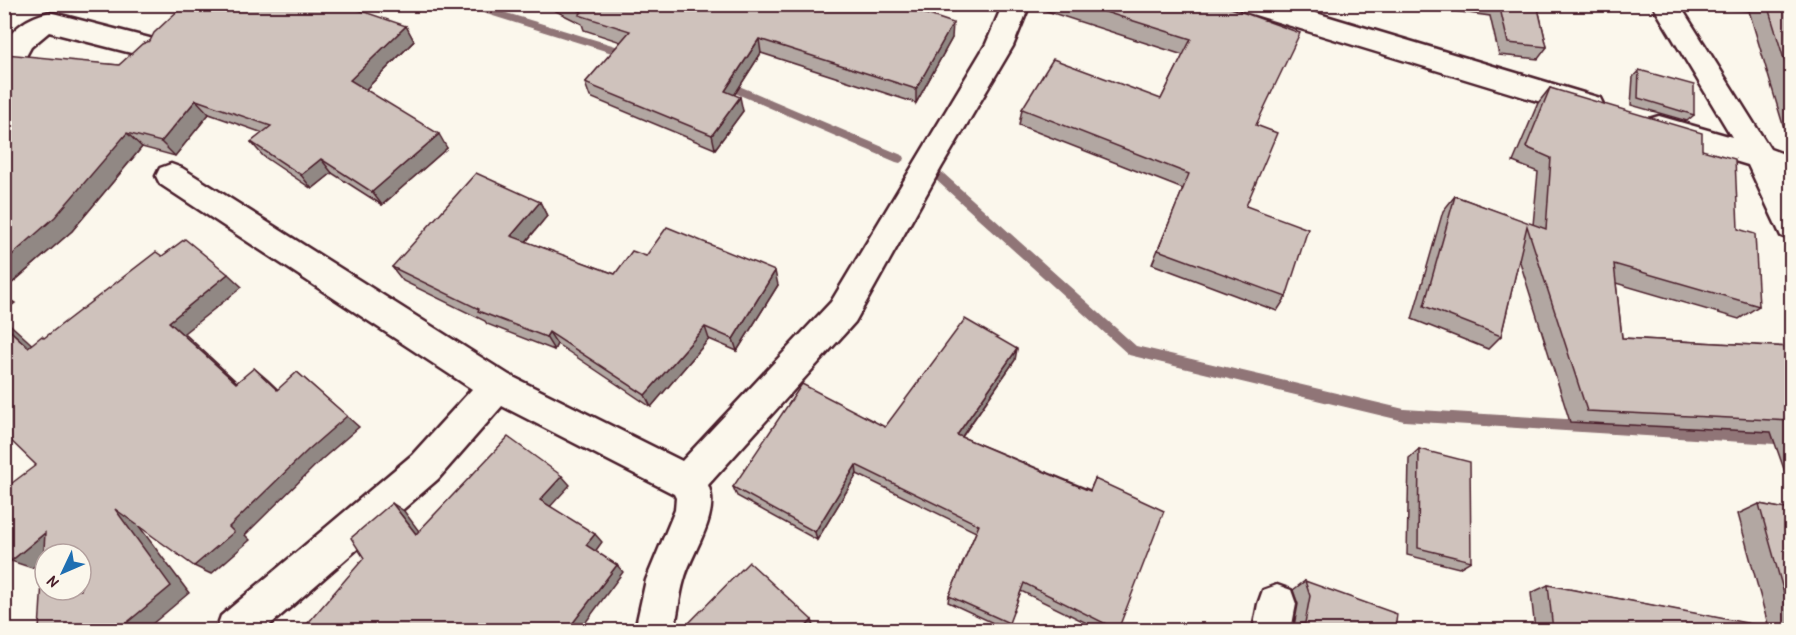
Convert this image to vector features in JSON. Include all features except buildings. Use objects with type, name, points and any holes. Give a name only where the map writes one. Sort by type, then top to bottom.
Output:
[{"type":"street","points":[[687,482],[843,312],[930,160],[999,46],[1017,4]]},
{"type":"street","points":[[1252,4],[1302,12],[1622,116],[1759,157],[1791,170]]},
{"type":"street","points":[[1665,4],[1759,157],[1791,227]]},
{"type":"street","points":[[4,70],[23,36],[38,24],[49,22],[151,48]]},
{"type":"street","points":[[171,176],[497,386],[687,482],[694,496],[693,510],[665,580],[655,630]]},
{"type":"street","points":[[235,630],[425,467],[497,386]]},
{"type":"waterway","points":[[464,4],[628,54]]},
{"type":"waterway","points":[[725,84],[900,159]]},
{"type":"waterway","points":[[939,176],[1133,351],[1404,415],[1792,439]]}]
